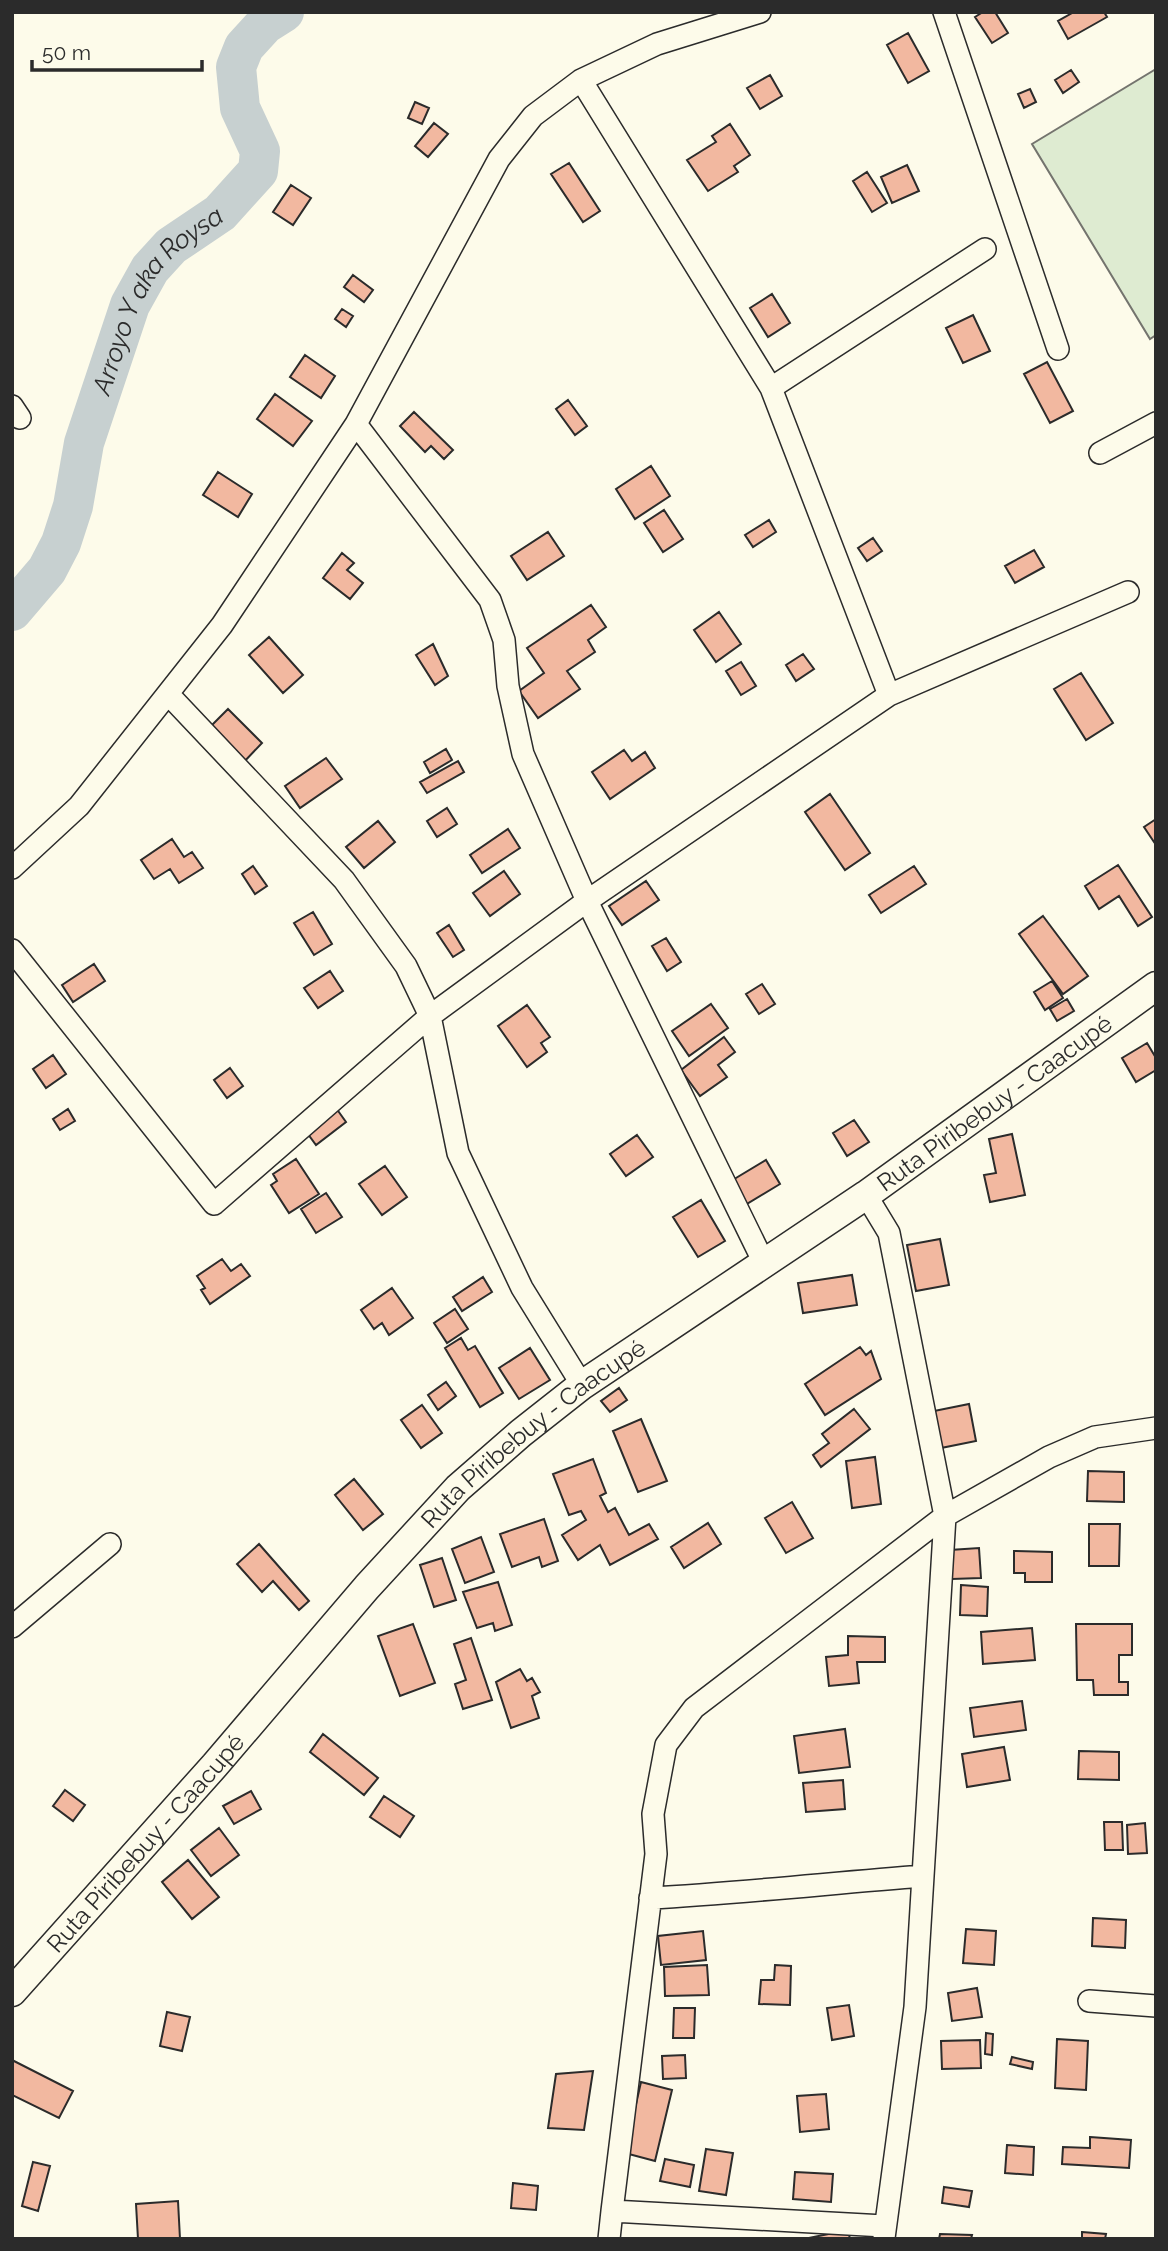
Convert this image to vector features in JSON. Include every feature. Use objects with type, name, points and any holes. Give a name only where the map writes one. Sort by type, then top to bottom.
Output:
[{"type":"street","points":[[12,868],[79,806],[222,625],[356,424],[499,159],[533,117],[581,80],[657,44],[760,12]]},
{"type":"street","points":[[944,12],[1058,349]]},
{"type":"street","points":[[581,80],[771,388],[889,695]]},
{"type":"street","points":[[771,388],[985,249]]},
{"type":"street","points":[[1100,453],[1156,423]]},
{"type":"street","points":[[356,424],[490,600],[504,640],[508,686],[523,754],[587,901],[764,1264]]},
{"type":"street","points":[[12,950],[214,1204],[430,1016],[587,901],[889,695],[1128,592]]},
{"type":"street","points":[[169,695],[344,880],[406,966],[430,1016],[458,1153],[523,1288],[582,1385]]},
{"type":"street","name":"Ruta Piribebuy - Caacupé","points":[[12,1992],[421,1528],[458,1488],[510,1442],[582,1385],[866,1195],[1156,986]]},
{"type":"street","points":[[612,2211],[884,2232],[915,2007],[945,1516],[889,1233],[866,1195]]},
{"type":"street","points":[[609,2239],[656,1854],[653,1814],[666,1745],[694,1708],[945,1516],[1049,1457],[1096,1437],[1156,1428]]},
{"type":"street","points":[[12,1627],[110,1544]]},
{"type":"street","points":[[650,1898],[755,1893],[825,1883],[923,1876]]},
{"type":"street","points":[[1089,2001],[1156,2006]]},
{"type":"green space","points":[[1156,69],[1156,335],[1150,339],[1032,144]]},
{"type":"building","points":[[983,12],[995,12],[1008,33],[992,43],[975,17]]},
{"type":"building","points":[[1074,12],[1104,12],[1107,17],[1068,39],[1058,21]]},
{"type":"building","points":[[908,33],[929,71],[908,83],[887,45]]},
{"type":"building","points":[[1071,70],[1079,82],[1063,93],[1055,80]]},
{"type":"building","points":[[770,75],[782,96],[760,109],[747,88]]},
{"type":"building","points":[[1030,89],[1036,102],[1024,108],[1018,94]]},
{"type":"building","points":[[415,102],[429,108],[422,124],[408,118]]},
{"type":"building","points":[[434,123],[448,134],[428,157],[415,146]]},
{"type":"building","points":[[730,124],[750,155],[734,166],[738,172],[708,191],[687,160],[716,142],[712,136]]},
{"type":"building","points":[[569,163],[600,211],[583,222],[551,174]]},
{"type":"building","points":[[907,165],[919,191],[892,203],[881,177]]},
{"type":"building","points":[[867,172],[887,203],[872,212],[853,181]]},
{"type":"building","points":[[291,185],[311,198],[293,225],[273,212]]},
{"type":"building","points":[[353,275],[373,290],[364,302],[344,287]]},
{"type":"building","points":[[772,294],[790,323],[768,337],[750,308]]},
{"type":"building","points":[[342,309],[353,316],[346,327],[335,319]]},
{"type":"building","points":[[973,315],[990,351],[963,363],[946,328]]},
{"type":"building","points":[[305,355],[335,376],[321,398],[290,377]]},
{"type":"building","points":[[1047,362],[1073,411],[1050,423],[1024,374]]},
{"type":"building","points":[[275,394],[312,421],[293,446],[257,419]]},
{"type":"building","points":[[568,400],[587,426],[575,435],[556,409]]},
{"type":"building","points":[[414,412],[453,450],[444,459],[431,446],[425,452],[400,426]]},
{"type":"building","points":[[651,466],[670,496],[635,519],[616,489]]},
{"type":"building","points":[[218,472],[252,494],[238,517],[203,495]]},
{"type":"building","points":[[664,510],[683,539],[663,552],[644,523]]},
{"type":"building","points":[[769,520],[776,532],[753,547],[745,535]]},
{"type":"building","points":[[548,532],[564,556],[527,580],[511,556]]},
{"type":"building","points":[[873,538],[882,551],[867,561],[858,548]]},
{"type":"building","points":[[1034,550],[1044,567],[1015,583],[1005,566]]},
{"type":"building","points":[[342,553],[354,563],[347,570],[363,583],[350,599],[323,578]]},
{"type":"building","points":[[591,605],[606,627],[588,640],[595,652],[567,671],[580,689],[538,718],[519,691],[544,673],[527,648]]},
{"type":"building","points":[[719,612],[741,644],[716,662],[694,630]]},
{"type":"building","points":[[269,637],[303,675],[283,693],[249,655]]},
{"type":"building","points":[[433,644],[448,676],[435,685],[416,655]]},
{"type":"building","points":[[803,654],[814,669],[796,681],[786,665]]},
{"type":"building","points":[[741,662],[756,686],[741,695],[726,671]]},
{"type":"building","points":[[1081,673],[1113,723],[1086,740],[1054,689]]},
{"type":"building","points":[[228,709],[262,743],[242,764],[207,730]]},
{"type":"building","points":[[446,749],[452,760],[430,773],[424,762]]},
{"type":"building","points":[[624,750],[632,761],[645,752],[655,768],[610,799],[592,772]]},
{"type":"building","points":[[326,758],[342,779],[300,808],[285,786]]},
{"type":"building","points":[[458,761],[464,772],[427,793],[420,782]]},
{"type":"building","points":[[830,794],[870,853],[845,870],[805,812]]},
{"type":"building","points":[[447,808],[457,824],[437,837],[427,821]]},
{"type":"building","points":[[1156,819],[1156,845],[1144,827]]},
{"type":"building","points":[[378,821],[395,842],[364,868],[346,847]]},
{"type":"building","points":[[508,829],[520,848],[482,873],[470,855]]},
{"type":"building","points":[[172,839],[184,857],[192,852],[203,868],[179,883],[170,869],[154,879],[141,860]]},
{"type":"building","points":[[1118,865],[1152,917],[1138,926],[1119,896],[1099,909],[1085,886]]},
{"type":"building","points":[[253,866],[267,886],[255,894],[242,874]]},
{"type":"building","points":[[914,866],[926,884],[881,913],[869,895]]},
{"type":"building","points":[[504,871],[520,894],[490,916],[473,893]]},
{"type":"building","points":[[646,881],[659,900],[622,925],[609,906]]},
{"type":"building","points":[[313,912],[332,944],[314,955],[294,923]]},
{"type":"building","points":[[1043,916],[1088,976],[1063,994],[1019,934]]},
{"type":"building","points":[[449,925],[464,950],[453,957],[437,933]]},
{"type":"building","points":[[666,938],[681,962],[667,971],[652,946]]},
{"type":"building","points":[[94,964],[105,981],[73,1002],[62,985]]},
{"type":"building","points":[[330,971],[343,991],[318,1008],[304,988]]},
{"type":"building","points":[[1052,981],[1063,998],[1045,1010],[1034,992]]},
{"type":"building","points":[[762,984],[775,1004],[759,1014],[746,994]]},
{"type":"building","points":[[1067,999],[1074,1011],[1057,1021],[1050,1009]]},
{"type":"building","points":[[711,1004],[728,1028],[689,1056],[672,1031]]},
{"type":"building","points":[[527,1005],[550,1037],[541,1043],[547,1052],[527,1067],[498,1026]]},
{"type":"building","points":[[724,1037],[735,1052],[718,1065],[727,1077],[700,1096],[681,1070]]},
{"type":"building","points":[[1147,1043],[1156,1058],[1156,1070],[1136,1082],[1122,1058]]},
{"type":"building","points":[[53,1055],[66,1074],[46,1088],[33,1069]]},
{"type":"building","points":[[230,1068],[243,1086],[227,1098],[214,1080]]},
{"type":"building","points":[[336,1108],[346,1122],[316,1145],[305,1130]]},
{"type":"building","points":[[68,1109],[75,1121],[60,1130],[53,1119]]},
{"type":"building","points":[[854,1120],[869,1142],[847,1156],[833,1133]]},
{"type":"building","points":[[1012,1134],[1025,1195],[990,1202],[984,1175],[996,1173],[989,1139]]},
{"type":"building","points":[[637,1135],[653,1157],[626,1176],[610,1154]]},
{"type":"building","points":[[296,1159],[319,1194],[289,1213],[271,1185],[277,1181],[273,1174]]},
{"type":"building","points":[[766,1160],[780,1184],[740,1208],[726,1184]]},
{"type":"building","points":[[385,1166],[407,1197],[382,1215],[359,1184]]},
{"type":"building","points":[[326,1193],[342,1217],[316,1233],[301,1209]]},
{"type":"building","points":[[701,1200],[725,1241],[698,1257],[673,1217]]},
{"type":"building","points":[[940,1239],[949,1285],[916,1291],[907,1245]]},
{"type":"building","points":[[222,1259],[231,1271],[241,1264],[250,1276],[210,1304],[201,1290],[205,1288],[197,1276]]},
{"type":"building","points":[[852,1275],[857,1305],[803,1313],[798,1283]]},
{"type":"building","points":[[483,1277],[492,1292],[462,1311],[453,1297]]},
{"type":"building","points":[[392,1288],[413,1318],[389,1335],[382,1323],[374,1329],[361,1310]]},
{"type":"building","points":[[455,1309],[468,1329],[447,1343],[434,1323]]},
{"type":"building","points":[[461,1338],[468,1350],[475,1346],[503,1393],[480,1407],[445,1348]]},
{"type":"building","points":[[860,1347],[866,1355],[871,1351],[881,1379],[825,1415],[805,1384]]},
{"type":"building","points":[[530,1348],[550,1380],[519,1399],[499,1368]]},
{"type":"building","points":[[446,1382],[456,1396],[438,1410],[428,1395]]},
{"type":"building","points":[[619,1388],[627,1400],[610,1412],[601,1401]]},
{"type":"building","points":[[969,1404],[976,1441],[941,1448],[934,1411]]},
{"type":"building","points":[[422,1405],[442,1433],[421,1448],[401,1420]]},
{"type":"building","points":[[854,1409],[870,1429],[821,1467],[813,1455],[829,1443],[822,1434]]},
{"type":"building","points":[[641,1419],[667,1481],[638,1492],[613,1431]]},
{"type":"building","points":[[875,1457],[881,1504],[852,1508],[846,1461]]},
{"type":"building","points":[[593,1459],[606,1493],[600,1496],[608,1512],[615,1508],[629,1535],[649,1524],[658,1539],[610,1565],[600,1545],[578,1560],[562,1535],[586,1520],[581,1511],[569,1515],[553,1474]]},
{"type":"building","points":[[1088,1471],[1124,1472],[1124,1502],[1087,1501]]},
{"type":"building","points":[[354,1479],[383,1514],[363,1530],[335,1495]]},
{"type":"building","points":[[792,1502],[813,1538],[786,1553],[765,1518]]},
{"type":"building","points":[[544,1519],[558,1561],[542,1567],[539,1557],[512,1567],[500,1534]]},
{"type":"building","points":[[708,1523],[721,1544],[684,1568],[671,1547]]},
{"type":"building","points":[[1089,1524],[1120,1524],[1119,1566],[1089,1566]]},
{"type":"building","points":[[481,1537],[494,1572],[465,1583],[452,1549]]},
{"type":"building","points":[[259,1544],[309,1601],[299,1610],[273,1581],[262,1592],[237,1564]]},
{"type":"building","points":[[979,1548],[981,1578],[952,1579],[950,1550]]},
{"type":"building","points":[[1014,1551],[1052,1552],[1052,1582],[1025,1582],[1025,1573],[1014,1573]]},
{"type":"building","points":[[442,1558],[456,1600],[434,1607],[420,1565]]},
{"type":"building","points":[[498,1582],[512,1625],[495,1631],[493,1623],[477,1628],[463,1592]]},
{"type":"building","points":[[961,1585],[988,1587],[987,1616],[960,1615]]},
{"type":"building","points":[[413,1624],[435,1683],[400,1696],[378,1636]]},
{"type":"building","points":[[1076,1624],[1132,1624],[1132,1655],[1119,1655],[1119,1682],[1128,1682],[1128,1695],[1094,1695],[1093,1680],[1077,1680]]},
{"type":"building","points":[[1032,1628],[1035,1660],[983,1664],[981,1632]]},
{"type":"building","points":[[848,1636],[885,1637],[885,1662],[857,1662],[859,1683],[829,1686],[826,1657],[848,1655]]},
{"type":"building","points":[[471,1638],[492,1700],[463,1709],[455,1684],[466,1680],[454,1644]]},
{"type":"building","points":[[520,1669],[527,1681],[532,1678],[540,1692],[532,1696],[539,1718],[511,1728],[496,1682]]},
{"type":"building","points":[[1022,1701],[1026,1730],[974,1737],[970,1708]]},
{"type":"building","points":[[845,1729],[850,1767],[799,1773],[794,1736]]},
{"type":"building","points":[[323,1734],[378,1778],[364,1795],[310,1752]]},
{"type":"building","points":[[1004,1747],[1010,1780],[967,1787],[962,1754]]},
{"type":"building","points":[[1079,1751],[1119,1752],[1119,1780],[1078,1779]]},
{"type":"building","points":[[843,1780],[845,1809],[806,1812],[803,1783]]},
{"type":"building","points":[[65,1790],[85,1805],[73,1821],[53,1806]]},
{"type":"building","points":[[251,1791],[261,1809],[234,1824],[223,1806]]},
{"type":"building","points":[[384,1796],[414,1816],[400,1837],[370,1817]]},
{"type":"building","points":[[1104,1822],[1122,1822],[1123,1850],[1105,1850]]},
{"type":"building","points":[[1145,1823],[1147,1853],[1128,1854],[1127,1825]]},
{"type":"building","points":[[219,1828],[239,1855],[211,1876],[191,1850]]},
{"type":"building","points":[[188,1860],[219,1897],[192,1919],[162,1882]]},
{"type":"building","points":[[1093,1918],[1126,1920],[1125,1948],[1092,1946]]},
{"type":"building","points":[[966,1929],[996,1931],[994,1965],[963,1963]]},
{"type":"building","points":[[703,1931],[706,1960],[661,1965],[658,1936]]},
{"type":"building","points":[[707,1965],[709,1995],[665,1996],[664,1967]]},
{"type":"building","points":[[775,1965],[791,1966],[790,2005],[759,2004],[761,1980],[774,1980]]},
{"type":"building","points":[[977,1988],[982,2017],[952,2021],[948,1993]]},
{"type":"building","points":[[849,2005],[854,2036],[832,2040],[827,2008]]},
{"type":"building","points":[[674,2008],[695,2008],[694,2038],[673,2038]]},
{"type":"building","points":[[167,2012],[190,2017],[182,2051],[160,2046]]},
{"type":"building","points":[[986,2033],[993,2034],[992,2055],[985,2054]]},
{"type":"building","points":[[1057,2039],[1088,2041],[1086,2090],[1055,2088]]},
{"type":"building","points":[[980,2040],[981,2068],[942,2069],[941,2041]]},
{"type":"building","points":[[685,2055],[686,2078],[663,2079],[662,2056]]},
{"type":"building","points":[[1012,2057],[1033,2062],[1032,2069],[1010,2064]]},
{"type":"building","points":[[12,2060],[73,2091],[59,2118],[12,2095]]},
{"type":"building","points":[[593,2071],[584,2130],[548,2128],[556,2074]]},
{"type":"building","points":[[641,2082],[672,2090],[655,2161],[625,2153]]},
{"type":"building","points":[[826,2094],[829,2129],[800,2132],[797,2096]]},
{"type":"building","points":[[1090,2137],[1131,2140],[1129,2168],[1062,2164],[1063,2147],[1090,2148]]},
{"type":"building","points":[[1007,2145],[1034,2147],[1033,2175],[1005,2173]]},
{"type":"building","points":[[706,2149],[733,2153],[726,2195],[699,2191]]},
{"type":"building","points":[[665,2159],[694,2165],[690,2187],[660,2181]]},
{"type":"building","points":[[33,2162],[50,2166],[38,2211],[22,2206]]},
{"type":"building","points":[[795,2172],[833,2174],[831,2202],[793,2199]]},
{"type":"building","points":[[513,2183],[538,2186],[536,2210],[511,2208]]},
{"type":"building","points":[[944,2187],[972,2191],[969,2207],[942,2203]]},
{"type":"building","points":[[178,2201],[180,2239],[138,2239],[136,2204]]},
{"type":"building","points":[[848,2230],[850,2239],[804,2239]]},
{"type":"building","points":[[1082,2232],[1106,2234],[1105,2239],[1082,2239]]},
{"type":"building","points":[[940,2234],[972,2235],[971,2239],[939,2239]]},
{"type":"waterway","name":"Arroyo Y aka Roysa","points":[[12,611],[47,570],[61,543],[73,506],[84,443],[130,305],[150,269],[171,246],[220,213],[258,171],[260,151],[240,108],[236,67],[244,47],[265,24],[284,12]]}]
